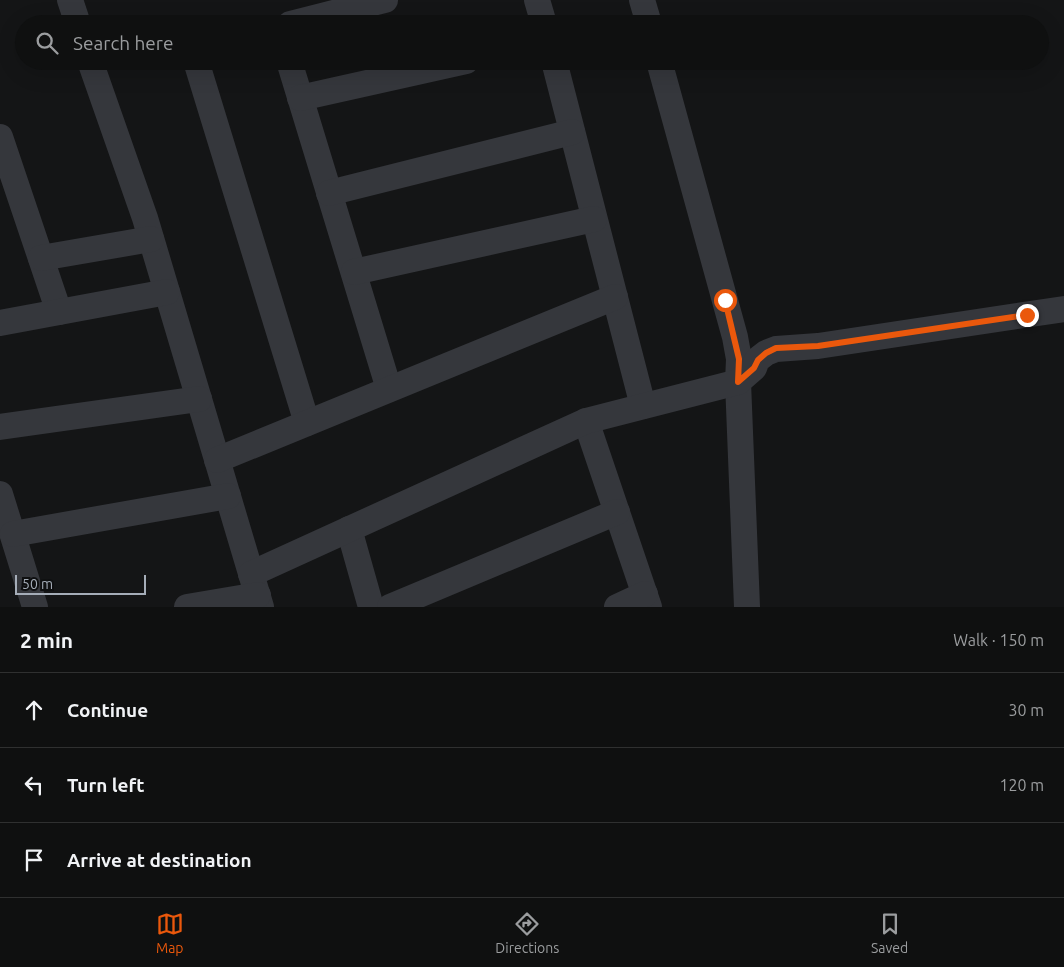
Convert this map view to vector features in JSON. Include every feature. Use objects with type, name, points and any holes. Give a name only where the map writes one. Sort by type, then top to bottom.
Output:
[{"type":"street","points":[[70,0],[75,15]]},
{"type":"street","points":[[313,9],[385,0]]},
{"type":"street","points":[[538,0],[542,15]]},
{"type":"street","points":[[642,0],[646,15]]},
{"type":"street","points":[[97,70],[151,239],[257,592]]},
{"type":"street","points":[[199,70],[307,423]]},
{"type":"street","points":[[292,70],[389,389]]},
{"type":"street","points":[[300,98],[426,70]]},
{"type":"street","points":[[556,70],[643,406]]},
{"type":"street","points":[[661,70],[735,337],[739,359],[738,382],[747,607]]},
{"type":"street","points":[[329,193],[572,132]]},
{"type":"street","points":[[0,137],[59,312]]},
{"type":"street","points":[[354,272],[594,219]]},
{"type":"street","points":[[41,258],[151,239]]},
{"type":"street","points":[[0,323],[167,292]]},
{"type":"street","points":[[217,460],[615,296]]},
{"type":"street","points":[[187,607],[257,592],[349,529],[586,421],[738,382],[754,368],[758,360],[776,348],[818,346],[1064,309]]},
{"type":"street","points":[[0,427],[199,399]]},
{"type":"street","points":[[586,421],[647,601],[617,607]]},
{"type":"street","points":[[35,607],[5,516],[228,496]]},
{"type":"street","points":[[390,607],[617,512]]},
{"type":"street","points":[[349,529],[371,607]]},
{"type":"route","points":[[725,300],[739,359],[738,382],[754,368],[758,360],[776,348],[818,346],[1027,315]]}]
